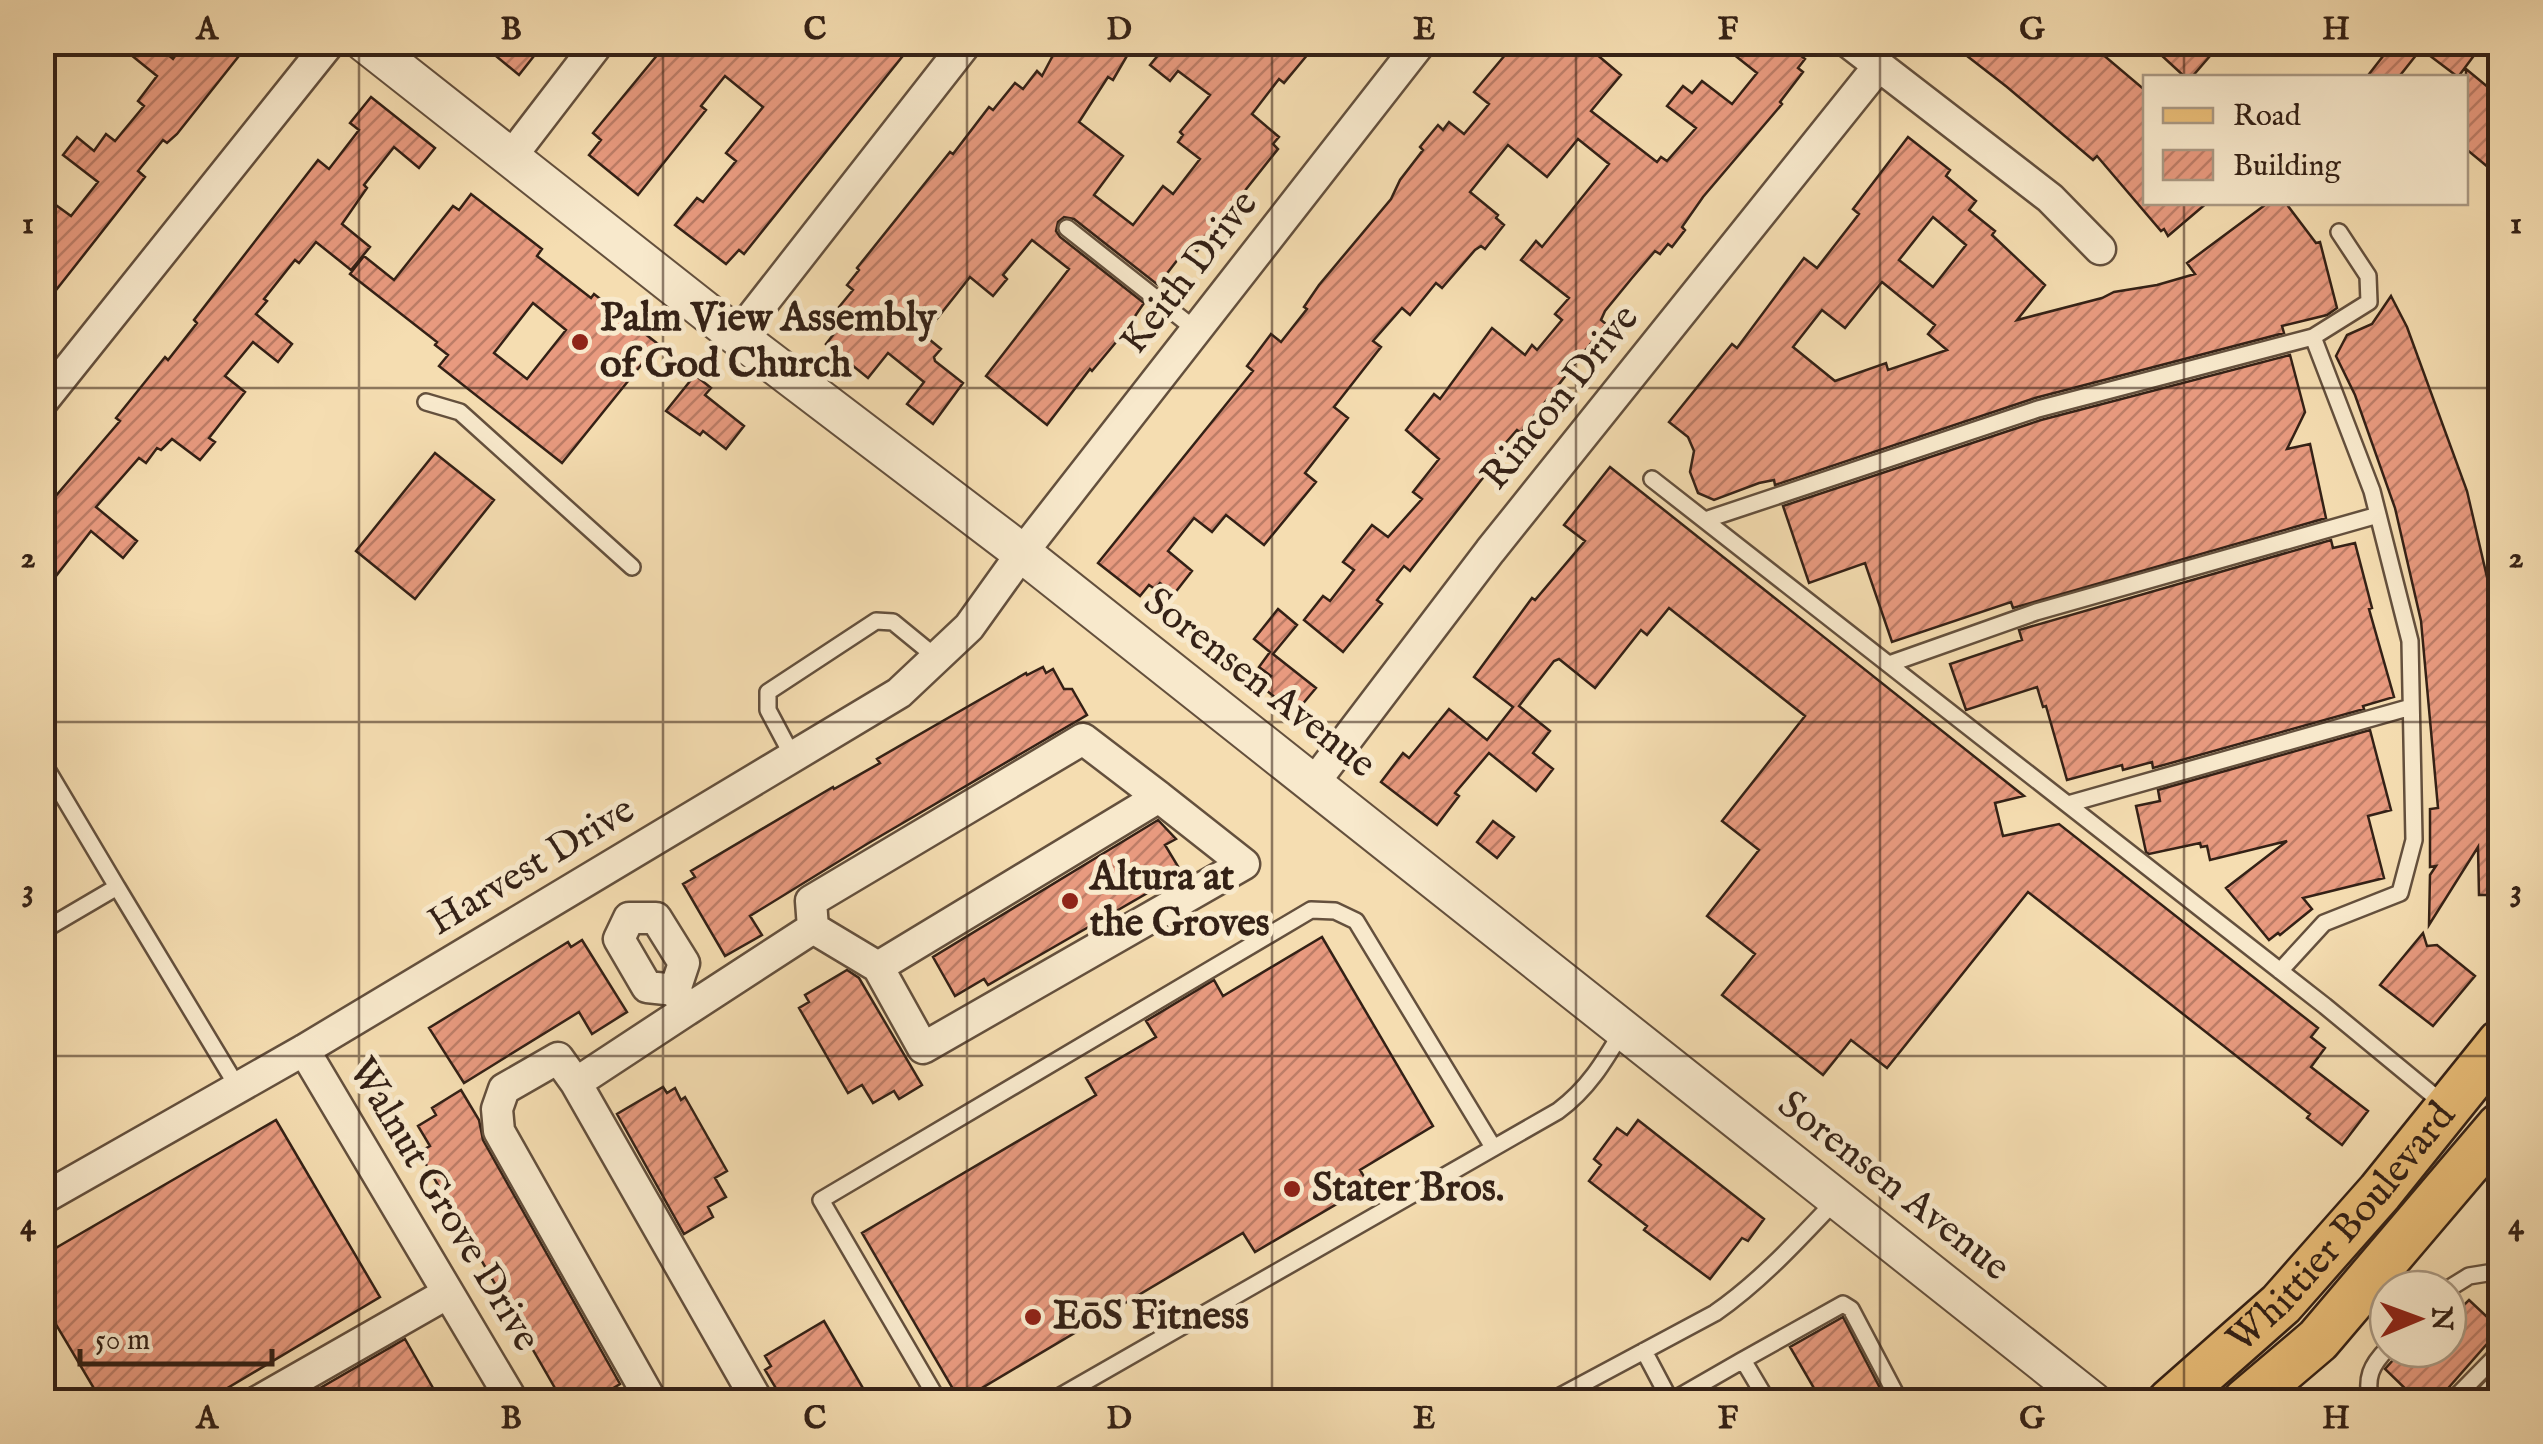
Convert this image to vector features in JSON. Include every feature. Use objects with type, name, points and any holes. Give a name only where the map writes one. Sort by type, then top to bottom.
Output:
[{"type":"main road","name":"Whittier Boulevard","points":[[2170,1402],[2280,1304],[2380,1192],[2500,1043]]},
{"type":"main road","points":[[2495,1140],[2489,1098],[2500,1085]]},
{"type":"main road","points":[[2383,1261],[2394,1222],[2456,1137],[2448,1108]]},
{"type":"main road","name":"Whittier Boulevard","points":[[2245,1402],[2318,1340],[2383,1261],[2495,1140]]},
{"type":"street","points":[[42,402],[330,42]]},
{"type":"street","name":"Sorensen Avenue","points":[[364,42],[737,336],[1022,553],[2093,1402]]},
{"type":"street","points":[[510,158],[599,42]]},
{"type":"street","points":[[737,336],[967,42]]},
{"type":"street","name":"Keith Drive","points":[[1022,553],[1421,42]]},
{"type":"street","points":[[1848,42],[2050,198],[2100,248]]},
{"type":"street","name":"Rincon Drive","points":[[1313,784],[1490,550],[1878,67]]},
{"type":"street","name":"Harvest Drive","points":[[42,1199],[304,1050],[899,694],[969,627],[1022,553]]},
{"type":"street","points":[[1084,739],[1244,864],[923,1048],[878,966],[813,928],[811,900],[1084,739]]},
{"type":"street","points":[[878,966],[1158,797]]},
{"type":"street","points":[[599,873],[629,918]]},
{"type":"street","points":[[629,918],[656,918],[674,946],[684,963],[681,1000]]},
{"type":"street","points":[[629,918],[619,939],[647,988],[681,1000]]},
{"type":"street","points":[[576,1083],[681,1000],[813,928]]},
{"type":"street","points":[[636,969],[674,946]]},
{"type":"street","name":"Walnut Grove Drive","points":[[304,1050],[513,1402]]},
{"type":"street","points":[[652,1402],[499,1131],[497,1109],[504,1089],[558,1058],[758,1402]]},
{"type":"street","points":[[256,1402],[448,1292]]},
{"type":"lane","points":[[1067,228],[1196,330]]},
{"type":"lane","points":[[1706,520],[2038,409],[2312,337],[2368,302],[2368,276],[2340,232]]},
{"type":"lane","points":[[2280,971],[2324,924],[2400,893],[2414,840],[2410,640],[2372,491],[2312,337]]},
{"type":"lane","points":[[426,402],[460,412],[632,567]]},
{"type":"lane","points":[[1652,479],[2280,971],[2448,1108]]},
{"type":"lane","points":[[1889,664],[2036,612],[2378,516]]},
{"type":"lane","points":[[793,757],[768,710],[768,692],[876,621],[893,622],[937,658]]},
{"type":"lane","points":[[2068,804],[2411,707]]},
{"type":"lane","points":[[42,761],[238,1086]]},
{"type":"lane","points":[[42,930],[117,887]]},
{"type":"lane","points":[[939,1402],[820,1200],[1310,910],[1336,911],[1356,922],[1492,1147]]},
{"type":"lane","points":[[1050,1402],[1579,1096],[1622,1030]]},
{"type":"lane","points":[[1549,1402],[1738,1296],[1764,1275],[1836,1200]]},
{"type":"lane","points":[[2468,1277],[2500,1271]]},
{"type":"lane","points":[[1644,1350],[1671,1401],[1844,1304],[1851,1309],[1900,1402]]},
{"type":"lane","points":[[2451,1402],[2500,1352]]},
{"type":"lane","points":[[1743,1360],[1768,1402]]},
{"type":"lane","points":[[2370,1369],[2367,1385],[2371,1401]]},
{"type":"lane","points":[[2478,1402],[2500,1378]]},
{"type":"building","points":[[115,42],[153,42],[173,59],[185,42],[250,42],[177,134],[167,143],[163,140],[138,171],[145,177],[42,308],[42,195],[71,216],[98,182],[63,155],[77,137],[94,151],[106,134],[115,141],[144,106],[138,101],[157,76]]},
{"type":"building","points":[[479,42],[545,42],[519,75]]},
{"type":"building","points":[[668,42],[811,42],[821,51],[828,42],[914,42],[744,254],[739,250],[726,264],[675,225],[697,198],[703,202],[736,161],[726,153],[763,107],[725,76],[701,106],[706,110],[638,195],[589,155],[601,140],[593,133]]},
{"type":"building","points":[[1060,42],[1118,42],[1131,49],[1113,80],[1108,77],[1079,122],[1123,156],[1094,195],[1133,225],[1163,186],[1173,194],[1200,159],[1178,142],[1183,135],[1180,132],[1210,95],[1178,71],[1170,81],[1150,65],[1169,42],[1318,42],[1284,83],[1279,79],[1252,114],[1279,137],[1273,144],[1278,149],[1197,251],[1189,245],[1158,285],[1074,219],[1064,217],[1058,222],[1056,231],[1060,237],[1144,303],[1047,425],[986,376],[1069,269],[1032,240],[1003,275],[1007,279],[993,296],[970,277],[924,335],[941,349],[935,361],[963,383],[933,424],[907,404],[924,382],[888,353],[868,378],[826,344],[840,326],[830,318],[853,290],[847,285],[857,268],[950,152],[953,154],[989,107],[993,110],[1015,83],[1023,89],[1037,71],[1042,76]]},
{"type":"building","points":[[1516,42],[1582,42],[1621,75],[1591,111],[1657,162],[1661,157],[1667,161],[1696,128],[1667,106],[1683,86],[1692,93],[1702,81],[1732,104],[1757,73],[1718,42],[1784,42],[1805,59],[1798,68],[1803,72],[1782,104],[1703,197],[1672,247],[1668,244],[1660,254],[1655,251],[1605,311],[1601,320],[1606,324],[1521,433],[1517,430],[1489,462],[1493,465],[1410,571],[1404,566],[1377,600],[1382,604],[1343,652],[1304,620],[1323,596],[1330,601],[1354,570],[1343,562],[1372,525],[1388,537],[1422,499],[1413,492],[1439,459],[1406,430],[1434,394],[1440,399],[1492,328],[1525,355],[1532,345],[1537,350],[1562,320],[1555,314],[1569,298],[1521,260],[1536,241],[1542,247],[1609,164],[1578,139],[1547,177],[1508,145],[1470,192],[1504,225],[1485,249],[1481,246],[1475,250],[1442,288],[1436,283],[1410,315],[1402,308],[1373,341],[1381,347],[1334,407],[1348,418],[1305,473],[1316,482],[1264,545],[1226,515],[1212,532],[1194,518],[1168,551],[1192,571],[1174,594],[1160,583],[1155,589],[1149,585],[1140,596],[1098,563],[1253,371],[1247,366],[1271,334],[1281,342],[1307,309],[1304,307],[1319,285],[1391,199],[1423,150],[1420,147],[1438,125],[1443,130],[1449,122],[1464,134],[1489,104],[1474,92]]},
{"type":"building","points":[[1949,42],[2088,42],[2143,88],[2143,205],[2204,205],[2168,236],[2097,156],[2093,160]]},
{"type":"building","points":[[2147,42],[2222,42],[2194,75],[2183,75]]},
{"type":"building","points":[[2394,42],[2484,42],[2459,75],[2421,49],[2400,75],[2368,75]]},
{"type":"building","points":[[2466,69],[2500,97],[2500,177],[2468,151]]},
{"type":"building","points":[[371,97],[435,148],[419,168],[394,147],[364,185],[367,188],[342,224],[370,247],[351,270],[316,242],[299,263],[295,260],[256,314],[292,344],[278,362],[253,342],[225,376],[245,392],[209,438],[215,442],[200,460],[172,439],[161,450],[157,448],[146,463],[139,458],[96,507],[137,541],[123,558],[91,531],[42,594],[42,512],[120,421],[116,418],[165,357],[168,360],[197,323],[194,320],[318,160],[329,169],[359,130],[350,123]]},
{"type":"building","points":[[1908,137],[1950,170],[1946,176],[1976,201],[1969,210],[1995,231],[1992,235],[2045,285],[2017,320],[2195,274],[2187,263],[2265,205],[2287,205],[2316,243],[2320,242],[2337,308],[2327,315],[2282,326],[2284,333],[2035,398],[1775,485],[1774,480],[1759,483],[1714,500],[1698,493],[1690,472],[1694,451],[1688,437],[1669,422],[1732,344],[1737,348],[1804,258],[1817,268],[1859,214],[1853,209]],"holes":[[[1933,217],[1966,245],[1933,287],[1899,260]],[[1882,282],[1935,325],[1928,334],[1947,350],[1888,370],[1886,363],[1835,381],[1793,347],[1822,310],[1845,328]]]},
{"type":"building","points":[[471,194],[542,249],[537,256],[658,344],[562,463],[439,366],[448,355],[435,345],[437,342],[350,274],[364,256],[394,280],[453,206],[459,210]],"holes":[[[533,303],[566,330],[527,379],[494,353]]]},
{"type":"building","points":[[2391,296],[2407,327],[2467,491],[2490,590],[2500,676],[2500,895],[2479,895],[2478,847],[2429,925],[2430,875],[2436,866],[2430,867],[2430,809],[2438,808],[2421,621],[2395,508],[2355,395],[2336,356],[2347,335],[2372,324]]},
{"type":"building","points":[[2290,355],[2305,412],[2287,449],[2310,444],[2326,518],[2013,608],[2011,602],[1892,642],[1865,563],[1809,583],[1783,506],[2041,420]]},
{"type":"building","points":[[695,375],[711,388],[705,395],[744,426],[726,449],[666,411]]},
{"type":"building","points":[[435,453],[494,500],[415,599],[356,551]]},
{"type":"building","points":[[1610,467],[2024,796],[1995,803],[2003,836],[2059,824],[2318,1028],[2311,1037],[2325,1048],[2311,1067],[2368,1111],[2342,1145],[2307,1118],[2310,1114],[2028,892],[1887,1068],[1851,1040],[1823,1075],[1722,995],[1755,954],[1707,916],[1759,850],[1722,821],[1805,716],[1669,608],[1647,635],[1641,630],[1595,688],[1559,659],[1519,706],[1550,731],[1533,753],[1553,769],[1536,791],[1489,753],[1455,793],[1459,796],[1437,825],[1381,782],[1403,753],[1409,758],[1449,709],[1487,740],[1513,707],[1474,677],[1532,598],[1535,600],[1585,541],[1564,525]]},
{"type":"building","points":[[2331,540],[2333,548],[2355,543],[2394,697],[2363,706],[2364,709],[2153,768],[2152,762],[2123,770],[2122,765],[2067,780],[2037,687],[1966,710],[1950,664],[2022,640],[2019,630]]},
{"type":"building","points":[[1278,609],[1297,625],[1273,654],[1316,688],[1295,713],[1262,687],[1271,676],[1259,667],[1270,652],[1254,639]]},
{"type":"building","points":[[1043,667],[1046,673],[1053,669],[1064,689],[1072,689],[1087,715],[750,916],[762,935],[725,956],[683,884],[695,877],[691,871],[880,763],[877,759]]},
{"type":"building","points":[[2370,730],[2391,810],[2368,816],[2384,878],[2303,898],[2312,909],[2280,935],[2269,940],[2226,888],[2287,841],[2210,860],[2207,846],[2201,847],[2200,843],[2146,852],[2136,806],[2160,801],[2158,790]]},
{"type":"building","name":"Altura at the Groves","points":[[1158,820],[1176,839],[1165,845],[1182,873],[988,985],[984,979],[955,996],[933,957]]},
{"type":"building","points":[[1493,821],[1514,837],[1497,858],[1477,842]]},
{"type":"building","points":[[2423,933],[2427,946],[2437,945],[2475,976],[2433,1026],[2380,985]]},
{"type":"building","points":[[1322,937],[1433,1126],[1360,1170],[1369,1185],[1255,1252],[1243,1233],[960,1401],[862,1233],[1096,1095],[1086,1078],[1156,1037],[1146,1021],[1214,980],[1223,996]]},
{"type":"building","points":[[582,940],[627,1012],[592,1034],[579,1012],[464,1083],[429,1028],[568,942],[571,947]]},
{"type":"building","points":[[847,970],[859,978],[922,1085],[899,1099],[894,1091],[873,1103],[862,1085],[848,1093],[799,1008],[809,1002],[805,995]]},
{"type":"building","points":[[663,1087],[667,1093],[675,1088],[681,1100],[685,1097],[727,1171],[715,1178],[726,1197],[708,1207],[713,1217],[684,1234],[617,1114]]},
{"type":"building","points":[[461,1090],[479,1120],[483,1140],[620,1384],[590,1402],[563,1402],[419,1152],[430,1146],[418,1126],[436,1115],[432,1108]]},
{"type":"building","points":[[276,1120],[380,1297],[204,1402],[102,1402],[42,1301],[42,1256]]},
{"type":"building","points":[[1638,1120],[1764,1219],[1748,1241],[1742,1238],[1710,1279],[1644,1230],[1647,1226],[1589,1181],[1601,1165],[1594,1159],[1617,1128],[1627,1135]]},
{"type":"building","points":[[2468,1301],[2500,1329],[2468,1366]]},
{"type":"building","points":[[1843,1317],[1882,1392],[1866,1402],[1822,1402],[1790,1347]]},
{"type":"building","points":[[824,1321],[871,1402],[784,1402],[765,1370],[771,1366],[765,1356]]},
{"type":"building","points":[[405,1339],[441,1402],[296,1402]]},
{"type":"building","points":[[2385,1369],[2465,1369],[2436,1402],[2419,1402]]},
{"type":"place","name":"Palm View Assembly of God Church","points":[[580,342]]},
{"type":"place","name":"Altura at the Groves","points":[[1070,901]]},
{"type":"place","name":"Stater Bros.","points":[[1292,1189]]},
{"type":"place","name":"EōS Fitness","points":[[1033,1317]]}]
